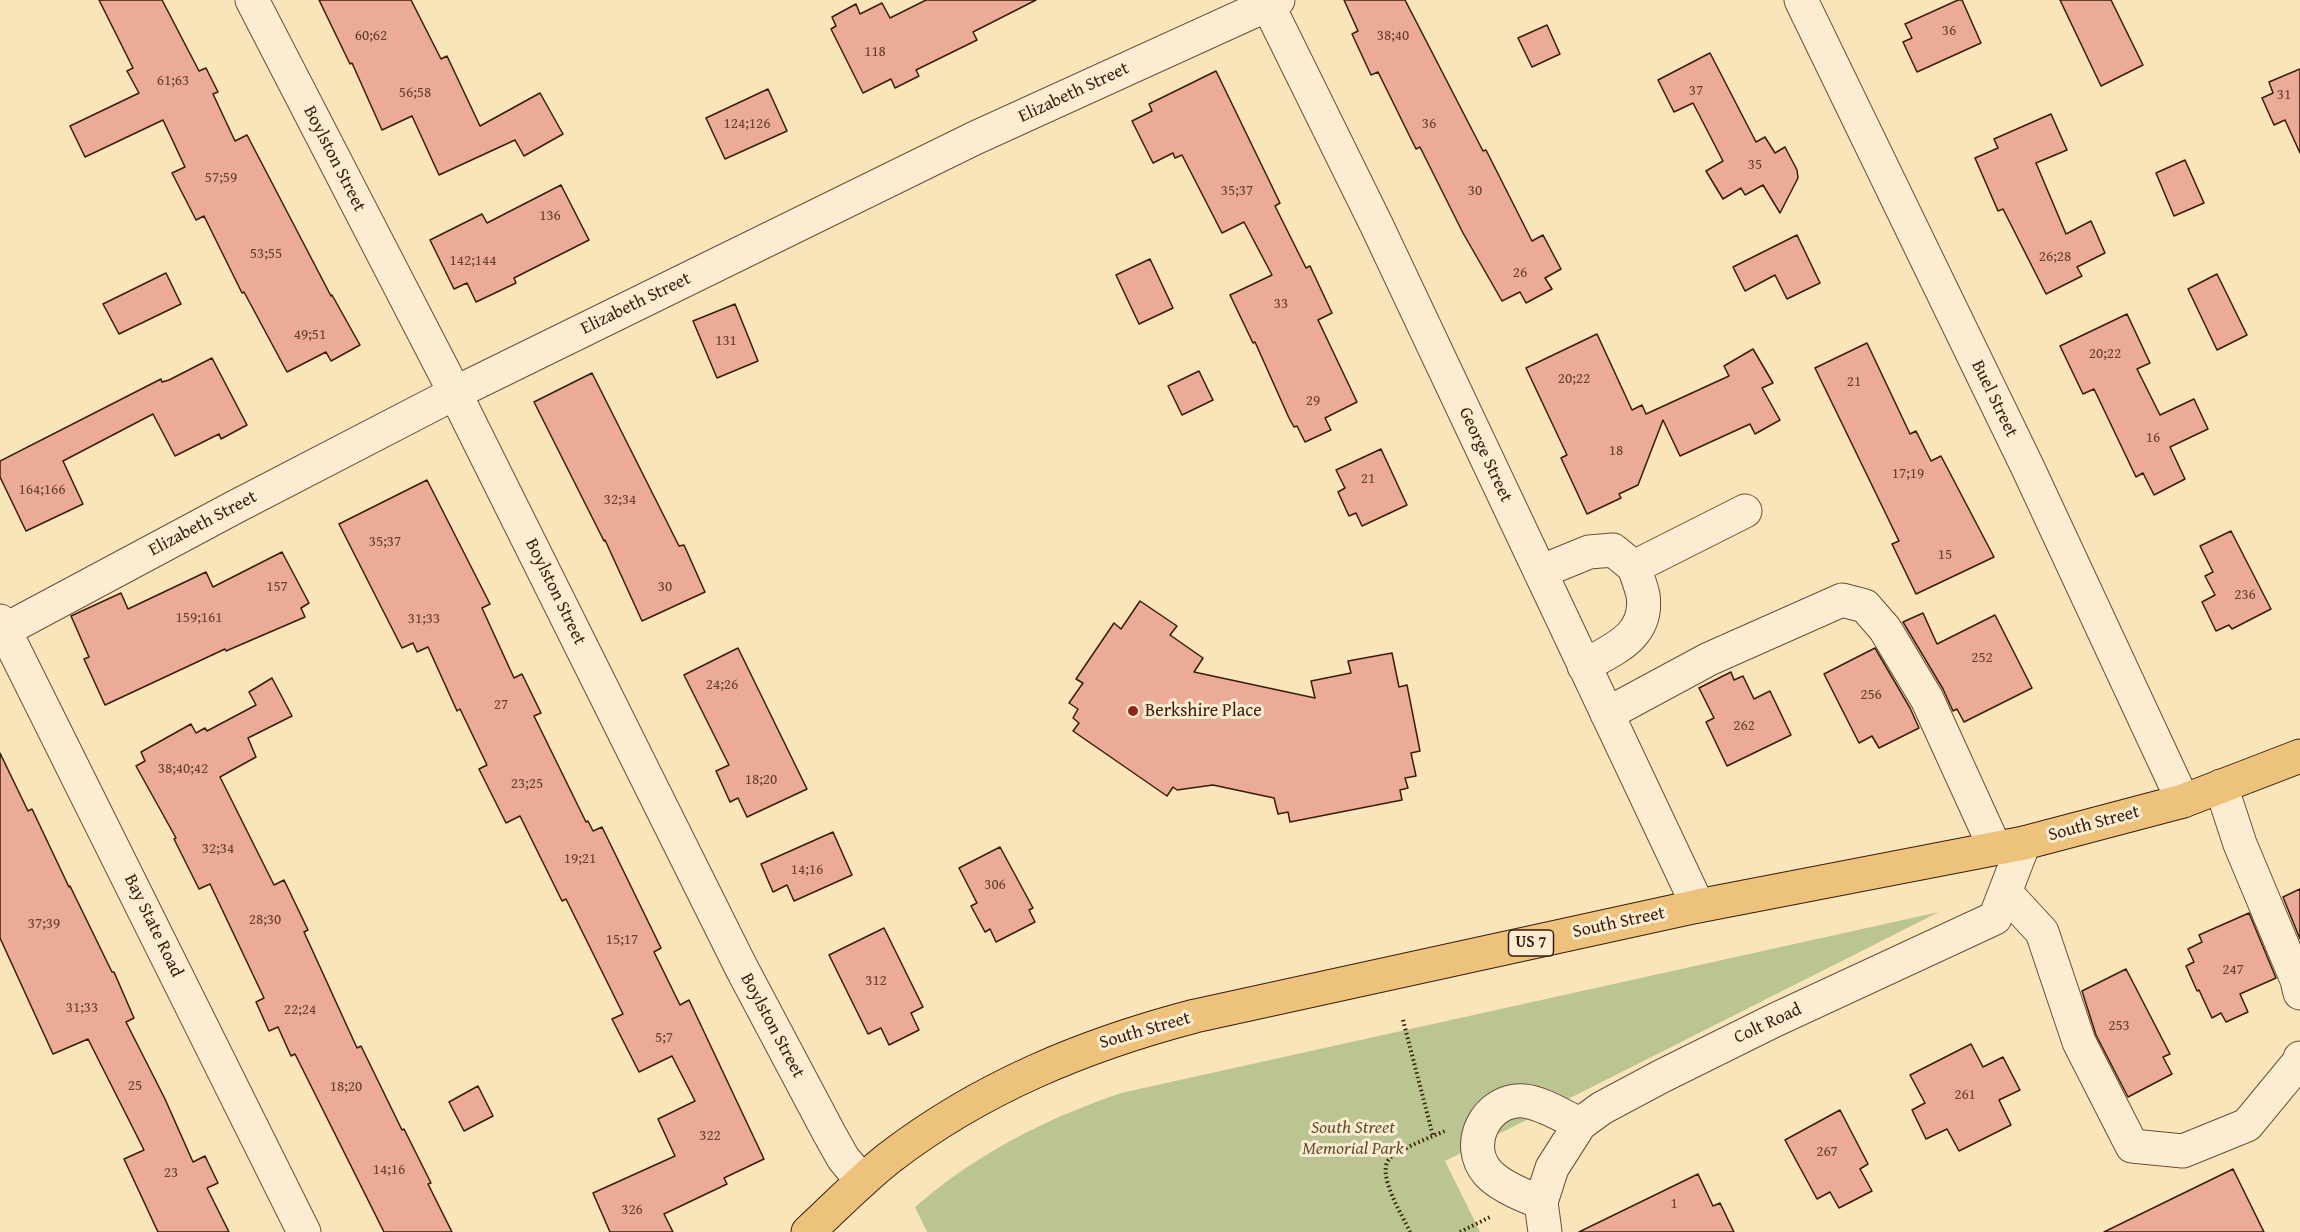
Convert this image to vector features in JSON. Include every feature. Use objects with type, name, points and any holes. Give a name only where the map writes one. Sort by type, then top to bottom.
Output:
[{"type":"highway","name":"South Street","points":[[808,1232],[862,1181],[920,1136],[980,1098],[1043,1066],[1138,1031],[1194,1016],[1698,906],[2010,845],[2183,801],[2300,756]]},
{"type":"street","name":"Boylston Street","points":[[252,0],[455,393],[741,968],[828,1133],[843,1158],[862,1181]]},
{"type":"street","name":"Buel Street","points":[[1801,0],[2026,466],[2183,801]]},
{"type":"street","name":"Elizabeth Street","points":[[2,625],[455,393],[975,138],[1273,2]]},
{"type":"street","name":"George Street","points":[[1273,2],[1698,906]]},
{"type":"street","points":[[1634,567],[1745,511]]},
{"type":"street","points":[[1540,572],[1589,552],[1613,550],[1634,567],[1643,596],[1640,624],[1625,643],[1584,666]]},
{"type":"street","points":[[1607,714],[1709,659],[1842,600],[1866,606],[1885,629],[2010,845]]},
{"type":"street","name":"Bay State Road","points":[[2,625],[304,1232]]},
{"type":"street","points":[[2221,786],[2240,843],[2297,980],[2300,993]]},
{"type":"street","name":"Colt Road","points":[[1543,1217],[1552,1168],[1580,1124],[1602,1108],[1662,1076],[1995,918],[2006,893],[2010,845]]},
{"type":"street","points":[[2006,893],[2042,932],[2079,1042],[2132,1146],[2183,1151],[2247,1125],[2300,1058]]},
{"type":"street","points":[[1543,1217],[1525,1196],[1489,1174],[1478,1151],[1477,1142],[1481,1126],[1490,1114],[1501,1106],[1523,1101],[1533,1103],[1580,1124]]},
{"type":"path","points":[[1403,1020],[1433,1137]]},
{"type":"path","points":[[1410,1232],[1386,1181],[1385,1168],[1392,1156],[1453,1127],[1481,1126]]},
{"type":"green space","name":"South Street Memorial Park","points":[[1939,912],[1445,1161],[1480,1232],[927,1232],[915,1207],[962,1170],[1012,1140],[1065,1114],[1121,1093]]},
{"type":"building","points":[[99,0],[162,0],[199,71],[206,68],[218,92],[213,94],[235,141],[247,135],[331,296],[360,345],[331,361],[326,352],[287,372],[244,292],[242,293],[204,216],[196,220],[172,173],[185,167],[163,120],[85,157],[70,126],[139,93],[127,71],[133,68]]},
{"type":"building","points":[[319,0],[411,0],[441,59],[447,56],[480,126],[540,93],[563,134],[524,156],[515,140],[439,175],[412,116],[382,130],[352,63],[350,64]]},
{"type":"building","points":[[926,0],[1036,0],[973,32],[977,40],[916,70],[919,76],[895,88],[891,79],[863,93],[831,29],[836,26],[832,17],[856,4],[860,14],[882,3],[890,18]]},
{"type":"building","points":[[1344,0],[1405,0],[1532,241],[1543,235],[1561,269],[1545,278],[1552,289],[1526,303],[1520,292],[1502,301],[1463,233],[1420,147],[1416,149],[1378,72],[1371,75],[1352,34],[1358,31]]},
{"type":"building","points":[[1962,0],[1981,43],[1917,72],[1903,42],[1912,38],[1905,24]]},
{"type":"building","points":[[2060,0],[2111,0],[2143,65],[2101,86]]},
{"type":"building","points":[[1547,25],[1560,54],[1532,67],[1518,38]]},
{"type":"building","points":[[1710,53],[1756,142],[1765,137],[1775,153],[1785,147],[1797,170],[1798,178],[1780,213],[1763,185],[1745,195],[1741,188],[1723,199],[1706,171],[1723,161],[1693,103],[1674,112],[1658,80]]},
{"type":"building","points":[[2300,69],[2300,153],[2285,120],[2274,125],[2262,98],[2273,93],[2269,82]]},
{"type":"building","points":[[1216,71],[1280,203],[1275,206],[1306,268],[1310,266],[1332,313],[1318,320],[1357,402],[1325,418],[1331,430],[1305,442],[1297,426],[1294,427],[1289,418],[1255,342],[1253,343],[1230,295],[1272,275],[1244,222],[1222,233],[1182,155],[1175,158],[1173,153],[1153,163],[1132,121],[1152,111],[1149,104]]},
{"type":"building","points":[[768,89],[787,131],[725,159],[706,118]]},
{"type":"building","points":[[2051,114],[2067,150],[2036,163],[2066,234],[2091,221],[2105,253],[2077,267],[2082,276],[2046,294],[2003,209],[1998,211],[1975,158],[1998,148],[1994,139]]},
{"type":"building","points":[[2185,160],[2204,203],[2174,216],[2156,173]]},
{"type":"building","points":[[561,185],[589,240],[514,278],[516,283],[476,302],[467,283],[454,289],[430,240],[482,214],[487,223]]},
{"type":"building","points":[[1797,235],[1820,283],[1787,299],[1775,275],[1745,291],[1733,267]]},
{"type":"building","points":[[1150,259],[1173,308],[1139,324],[1116,275]]},
{"type":"building","points":[[166,273],[181,304],[119,334],[103,304]]},
{"type":"building","points":[[2217,274],[2247,335],[2217,350],[2188,289]]},
{"type":"building","points":[[735,304],[758,361],[717,378],[693,321]]},
{"type":"building","points":[[2127,314],[2150,363],[2137,369],[2160,415],[2194,399],[2208,429],[2170,447],[2185,479],[2154,495],[2143,473],[2136,477],[2094,389],[2083,394],[2060,346]]},
{"type":"building","points":[[1597,334],[1632,410],[1642,405],[1646,414],[1729,376],[1724,366],[1753,349],[1773,383],[1762,388],[1780,420],[1755,434],[1750,424],[1680,456],[1663,420],[1638,485],[1619,494],[1621,498],[1587,514],[1561,458],[1567,455],[1526,368]]},
{"type":"building","points":[[1867,343],[1910,434],[1916,431],[1931,461],[1941,456],[1994,557],[1916,594],[1892,544],[1899,541],[1815,368]]},
{"type":"building","points":[[212,358],[247,425],[221,439],[219,434],[175,456],[153,414],[63,461],[83,504],[26,531],[0,477],[0,461],[161,379],[162,382],[169,380]]},
{"type":"building","points":[[1199,371],[1213,400],[1182,415],[1168,386]]},
{"type":"building","points":[[592,373],[679,546],[684,545],[705,592],[642,621],[605,540],[534,402]]},
{"type":"building","points":[[1381,449],[1407,505],[1362,526],[1356,513],[1349,516],[1338,492],[1345,488],[1336,470]]},
{"type":"building","points":[[427,480],[490,604],[482,608],[514,678],[522,674],[541,713],[534,716],[586,822],[588,821],[593,831],[602,827],[661,948],[654,952],[680,1005],[689,1000],[764,1159],[724,1178],[727,1184],[664,1214],[673,1232],[610,1232],[593,1193],[675,1156],[658,1119],[695,1101],[672,1056],[639,1072],[612,1019],[623,1014],[566,899],[562,901],[520,816],[506,823],[479,769],[487,765],[460,709],[457,711],[428,647],[417,652],[413,643],[402,648],[339,524]]},
{"type":"building","points":[[2231,531],[2271,609],[2232,629],[2229,625],[2216,631],[2202,602],[2215,595],[2205,576],[2213,572],[2200,546]]},
{"type":"building","points":[[282,552],[309,603],[301,608],[305,617],[226,651],[225,649],[105,705],[84,659],[89,657],[71,616],[121,593],[128,609],[206,572],[213,587]]},
{"type":"building","name":"Berkshire Place","points":[[1140,601],[1177,626],[1170,635],[1203,658],[1194,672],[1315,698],[1311,681],[1351,673],[1348,661],[1392,653],[1399,687],[1407,685],[1420,751],[1411,753],[1416,776],[1405,778],[1408,788],[1400,790],[1402,800],[1290,822],[1288,812],[1278,814],[1274,798],[1213,785],[1177,790],[1173,787],[1167,796],[1073,731],[1079,723],[1073,718],[1078,709],[1069,703],[1083,683],[1076,679],[1114,623],[1121,629]]},
{"type":"building","points":[[1923,613],[1937,644],[1995,615],[2032,688],[1964,722],[1957,709],[1953,711],[1943,689],[1903,622]]},
{"type":"building","points":[[738,648],[807,789],[747,817],[738,798],[730,802],[716,771],[729,765],[684,675]]},
{"type":"building","points":[[1875,648],[1919,728],[1879,748],[1872,736],[1859,743],[1824,674]]},
{"type":"building","points":[[1731,672],[1734,680],[1743,676],[1754,699],[1770,691],[1791,735],[1727,766],[1706,722],[1714,718],[1699,688]]},
{"type":"building","points":[[272,678],[292,716],[248,738],[256,757],[220,777],[274,885],[284,880],[308,930],[304,932],[357,1048],[361,1046],[402,1130],[404,1129],[452,1232],[384,1232],[295,1054],[291,1056],[278,1027],[269,1031],[256,1002],[264,998],[210,884],[199,889],[174,839],[176,838],[136,766],[145,761],[141,752],[191,724],[196,733],[205,728],[207,731],[256,705],[249,692]]},
{"type":"building","points":[[0,753],[28,811],[32,809],[69,887],[114,972],[134,1018],[126,1022],[165,1099],[193,1162],[205,1156],[218,1183],[207,1188],[229,1232],[158,1232],[124,1159],[144,1150],[88,1039],[53,1054],[0,938]]},
{"type":"building","points":[[833,832],[852,875],[794,901],[787,885],[773,892],[761,864]]},
{"type":"building","points":[[1000,847],[1033,908],[1029,910],[1035,922],[996,942],[990,929],[985,932],[971,906],[977,903],[959,868]]},
{"type":"building","points":[[2300,889],[2300,939],[2283,897]]},
{"type":"building","points":[[2249,913],[2276,978],[2240,994],[2248,1012],[2226,1022],[2221,1013],[2212,1018],[2199,990],[2197,991],[2186,966],[2194,962],[2188,949],[2202,942],[2199,935]]},
{"type":"building","points":[[884,928],[923,1007],[911,1013],[919,1030],[889,1045],[881,1028],[868,1034],[829,955]]},
{"type":"building","points":[[2126,969],[2170,1054],[2163,1057],[2172,1074],[2128,1097],[2096,1035],[2082,991]]},
{"type":"building","points":[[1971,1044],[1983,1067],[2003,1057],[2020,1090],[1999,1100],[2011,1125],[1959,1151],[1947,1129],[1926,1139],[1912,1110],[1925,1103],[1910,1075]]},
{"type":"building","points":[[478,1086],[493,1116],[464,1131],[449,1102]]},
{"type":"building","points":[[1840,1110],[1868,1164],[1860,1169],[1872,1191],[1839,1208],[1830,1192],[1817,1199],[1785,1140]]},
{"type":"building","points":[[2233,1169],[2264,1232],[2104,1232]]},
{"type":"building","points":[[1698,1174],[1713,1206],[1720,1203],[1734,1232],[1579,1232]]},
{"type":"place","name":"Berkshire Place","points":[[1133,711]]}]
